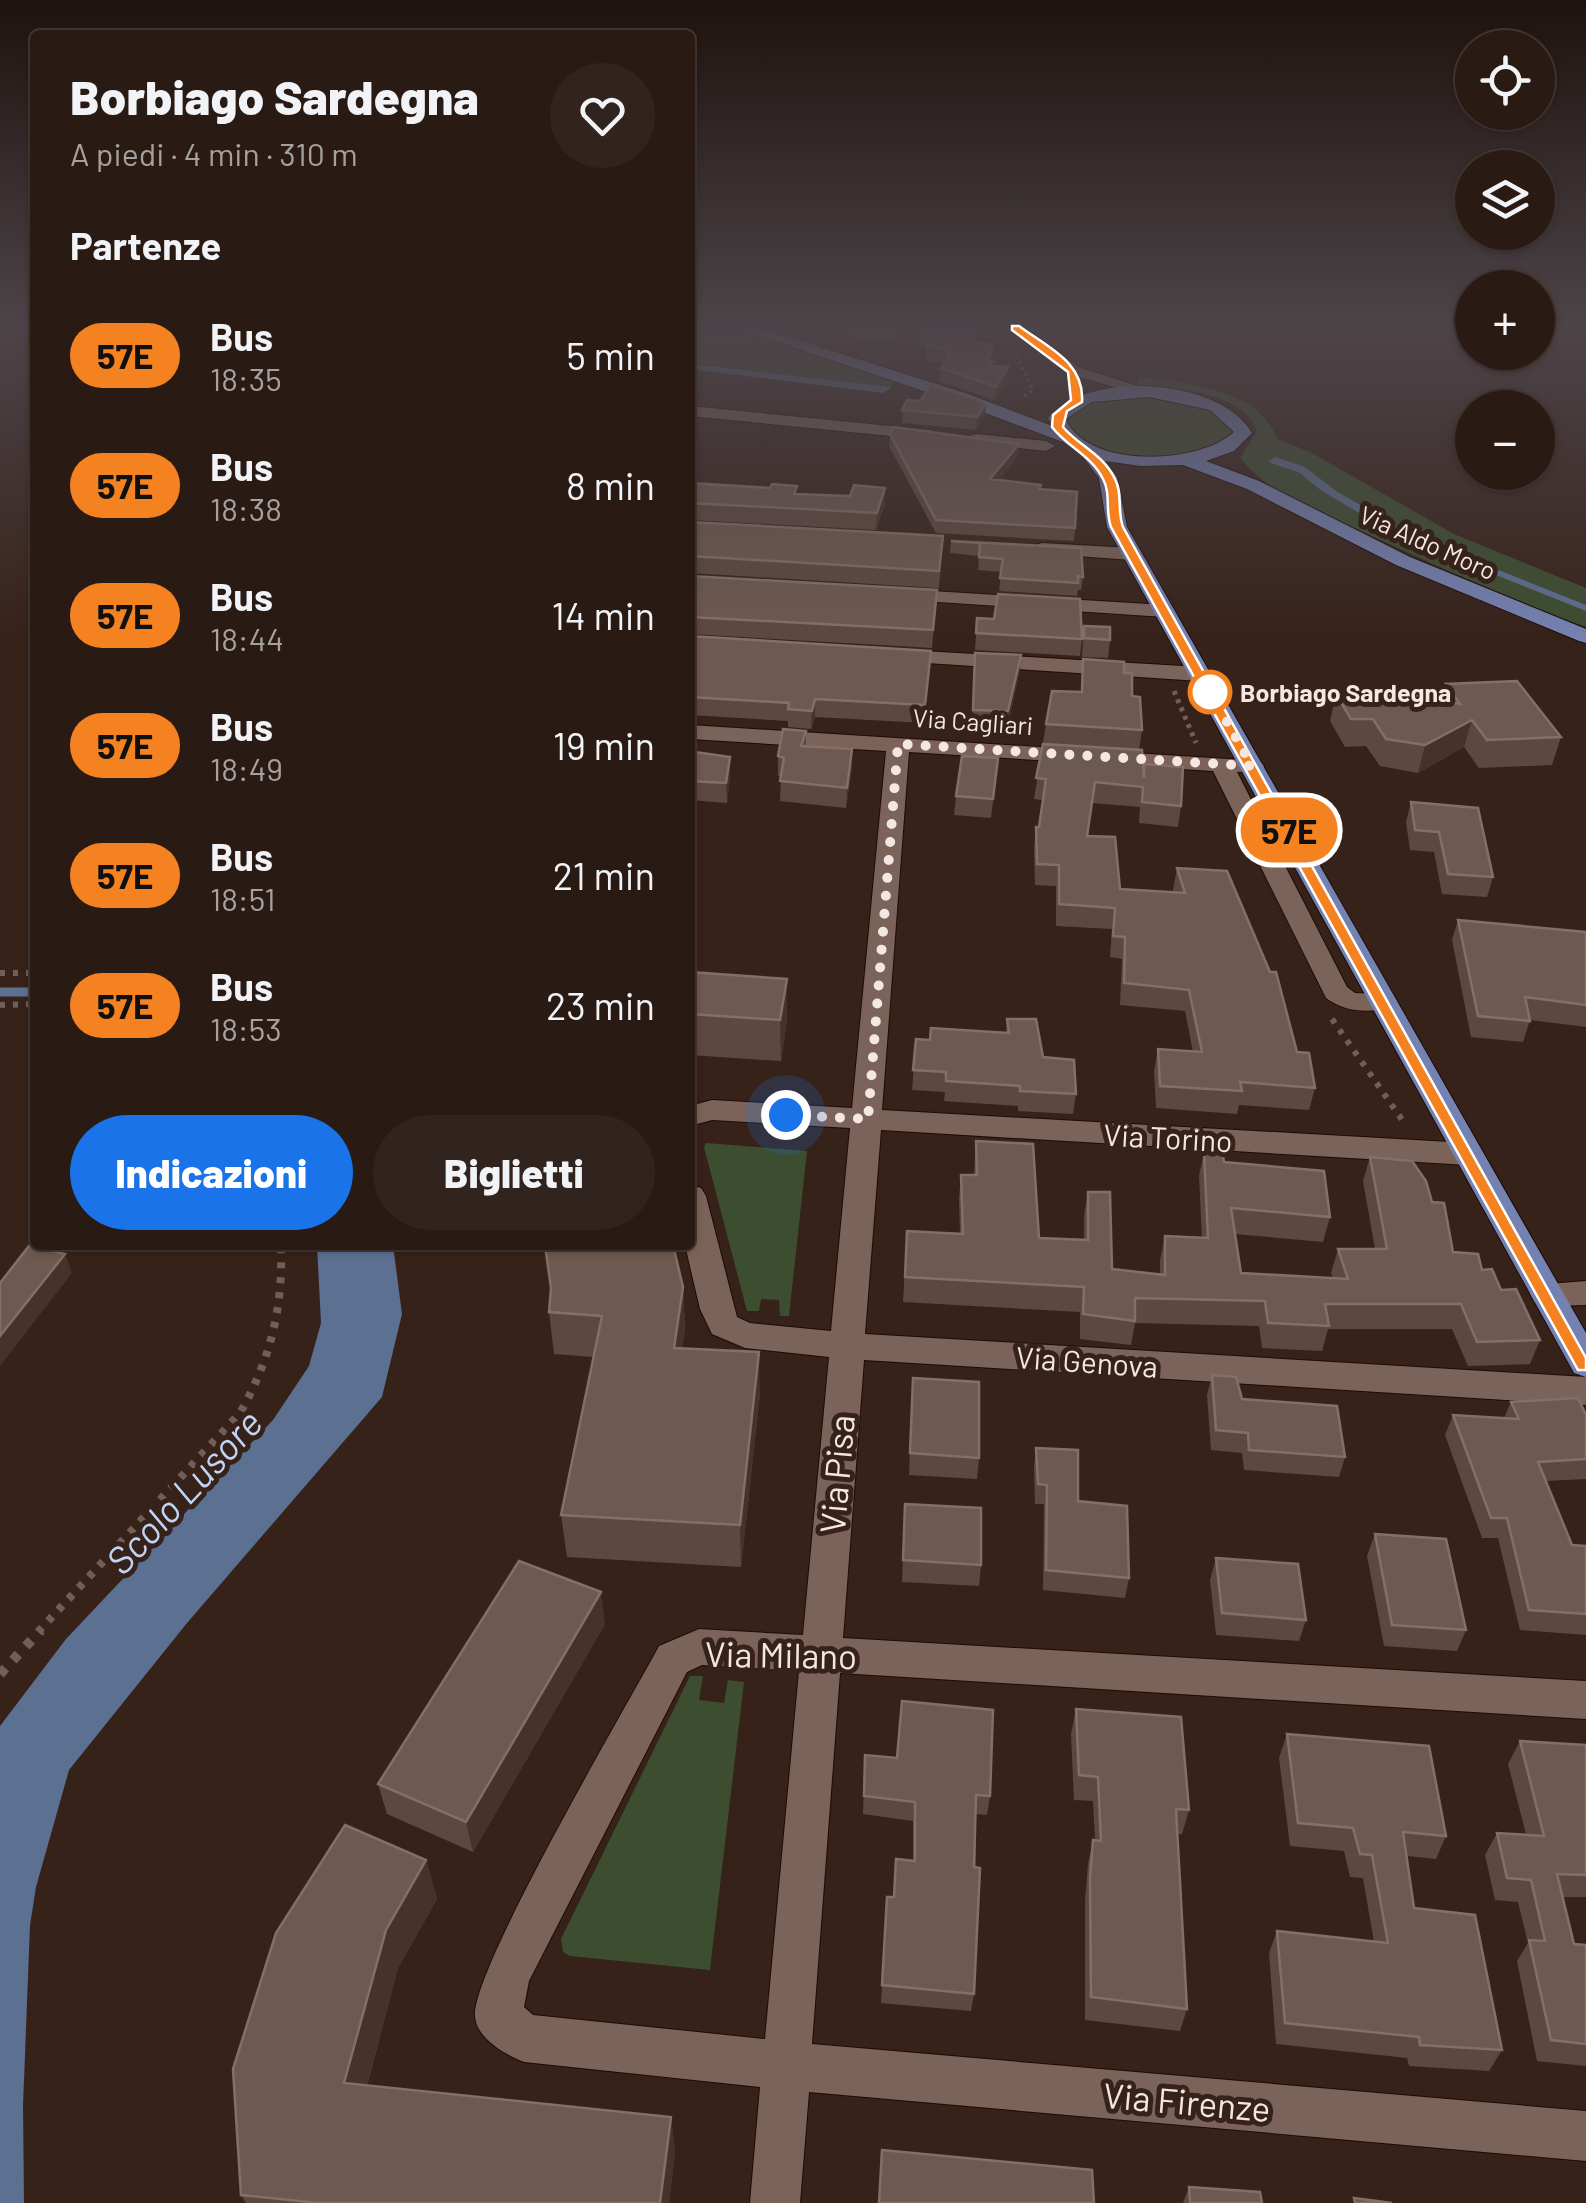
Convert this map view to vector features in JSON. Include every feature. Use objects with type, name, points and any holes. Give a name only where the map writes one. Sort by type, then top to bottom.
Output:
[{"type":"main road","points":[[1048,431],[1085,448],[1140,461],[1180,461]]},
{"type":"main road","points":[[1060,431],[1067,438]]},
{"type":"main road","points":[[1242,431],[1232,456],[1253,485]]},
{"type":"main road","points":[[1113,488],[1135,470],[1224,452],[1237,444]]},
{"type":"main road","points":[[1085,448],[1108,476],[1113,488],[1112,513],[1132,554],[1586,1364]]},
{"type":"main road","name":"Via Aldo Moro","points":[[1180,461],[1253,485],[1403,561],[1586,637]]},
{"type":"street","points":[[892,431],[948,436]]},
{"type":"street","points":[[967,438],[1046,446]]},
{"type":"street","points":[[1014,547],[1132,554]]},
{"type":"street","points":[[881,594],[1165,611]]},
{"type":"street","points":[[865,654],[1200,674]]},
{"type":"street","name":"Via Cagliari","points":[[695,732],[1252,766]]},
{"type":"street","name":"Via Pisa","points":[[775,2203],[898,744]]},
{"type":"street","points":[[1221,764],[1336,992],[1349,1002],[1383,1001]]},
{"type":"street","points":[[695,1115],[712,1110],[868,1119]]},
{"type":"street","name":"Via Torino","points":[[868,1119],[1468,1154]]},
{"type":"street","name":"Via Genova","points":[[695,1215],[724,1325],[744,1335],[847,1346],[1586,1391]]},
{"type":"street","points":[[1547,1294],[1586,1293]]},
{"type":"street","name":"Via Milano","points":[[788,2066],[524,2038],[498,2017],[506,1976],[673,1659],[699,1647],[1586,1700]]},
{"type":"street","name":"Via Firenze","points":[[788,2066],[1586,2136]]},
{"type":"path","points":[[0,972],[30,973]]},
{"type":"path","points":[[0,1005],[30,1004]]},
{"type":"path","points":[[0,1674],[240,1413],[265,1371],[284,1301],[281,1250]]},
{"type":"green space","points":[[1071,431],[1231,431],[1230,439],[1192,456],[1145,458],[1114,453],[1077,440]]},
{"type":"green space","points":[[1257,431],[1273,431],[1277,439],[1310,452],[1454,534],[1586,588],[1586,627],[1452,572],[1284,495],[1240,458]]},
{"type":"green space","points":[[706,1143],[807,1151],[789,1316],[780,1316],[779,1300],[761,1299],[759,1311],[747,1311]]},
{"type":"green space","points":[[690,1676],[703,1676],[699,1700],[724,1703],[728,1680],[744,1682],[710,1970],[570,1956],[563,1952],[561,1939]]},
{"type":"water","points":[[1275,457],[1305,467],[1336,491],[1416,537],[1586,605],[1586,611],[1398,536],[1322,491],[1300,473],[1268,462]]},
{"type":"water","points":[[317,1250],[394,1250],[402,1314],[382,1397],[187,1623],[69,1770],[36,1887],[30,1925],[23,2106],[24,2203],[0,2203],[0,1726],[66,1639],[273,1420],[309,1366],[321,1323]]},
{"type":"building","points":[[891,431],[921,431],[1019,444],[990,479],[1077,492],[1075,528],[936,520]]},
{"type":"building","points":[[695,483],[797,486],[794,494],[850,496],[854,485],[885,488],[877,513],[695,503]]},
{"type":"building","points":[[695,522],[943,536],[939,571],[695,556]]},
{"type":"building","points":[[951,541],[1081,548],[1083,577],[1078,576],[1078,583],[1000,578],[1003,559],[979,557],[980,543]]},
{"type":"building","points":[[695,576],[937,590],[933,630],[695,617]]},
{"type":"building","points":[[998,594],[1080,599],[1082,639],[976,633],[977,618],[994,619]]},
{"type":"building","points":[[1084,626],[1110,627],[1110,640],[1084,638]]},
{"type":"building","points":[[695,636],[931,651],[925,705],[815,699],[812,711],[788,709],[789,703],[695,697]]},
{"type":"building","points":[[975,653],[1021,655],[1008,711],[973,710]]},
{"type":"building","points":[[1083,659],[1124,662],[1124,673],[1132,673],[1132,696],[1140,697],[1142,730],[1046,724],[1052,691],[1082,692]]},
{"type":"building","points":[[1517,681],[1561,737],[1487,740],[1472,720],[1425,745],[1386,739],[1373,719],[1351,719],[1336,694],[1358,685],[1460,704],[1446,684]]},
{"type":"building","points":[[783,729],[806,731],[801,746],[852,749],[847,788],[780,781],[784,758],[778,756]]},
{"type":"building","points":[[1043,744],[1142,750],[1144,778],[1144,764],[1183,767],[1181,806],[1142,802],[1143,787],[1095,782],[1087,836],[1115,837],[1120,889],[1185,893],[1177,868],[1227,871],[1270,972],[1276,972],[1297,1052],[1309,1053],[1315,1088],[1240,1082],[1242,1091],[1160,1086],[1158,1049],[1202,1052],[1189,990],[1124,983],[1125,937],[1113,936],[1115,908],[1059,904],[1059,865],[1037,864],[1036,827],[1046,779],[1036,778]]},
{"type":"building","points":[[695,752],[730,757],[726,783],[695,781]]},
{"type":"building","points":[[962,756],[998,758],[993,799],[956,796]]},
{"type":"building","points":[[1411,802],[1478,808],[1493,877],[1448,874],[1439,832],[1415,830]]},
{"type":"building","points":[[1458,920],[1586,932],[1586,1005],[1525,997],[1530,1021],[1478,1016]]},
{"type":"building","points":[[695,972],[787,979],[780,1020],[695,1014]]},
{"type":"building","points":[[1007,1019],[1036,1019],[1043,1057],[1074,1060],[1076,1094],[946,1081],[946,1072],[913,1070],[916,1039],[930,1040],[931,1028],[1009,1033]]},
{"type":"building","points":[[976,1141],[1033,1144],[1039,1238],[1088,1240],[1088,1192],[1110,1192],[1112,1269],[1165,1275],[1165,1236],[1208,1238],[1204,1152],[1222,1150],[1224,1162],[1324,1171],[1330,1217],[1231,1208],[1241,1273],[1348,1279],[1338,1249],[1387,1249],[1370,1157],[1412,1161],[1426,1181],[1432,1202],[1444,1203],[1453,1252],[1478,1254],[1482,1270],[1492,1269],[1501,1290],[1516,1289],[1540,1340],[1477,1342],[1461,1304],[1325,1304],[1329,1326],[1268,1323],[1265,1301],[1135,1298],[1135,1321],[1083,1314],[1084,1287],[905,1277],[907,1231],[963,1234],[961,1175],[977,1175]]},
{"type":"building","points":[[29,1246],[30,1250],[65,1254],[0,1336],[0,1283]]},
{"type":"building","points":[[546,1250],[674,1250],[683,1287],[674,1348],[759,1352],[740,1525],[561,1515],[602,1316],[549,1312],[551,1288]]},
{"type":"building","points":[[1212,1375],[1236,1377],[1242,1399],[1337,1406],[1345,1457],[1249,1450],[1248,1433],[1216,1430]]},
{"type":"building","points":[[913,1378],[979,1382],[979,1458],[910,1453]]},
{"type":"building","points":[[1578,1398],[1586,1415],[1586,1459],[1538,1462],[1572,1545],[1586,1546],[1586,1614],[1529,1610],[1507,1518],[1491,1518],[1453,1415],[1519,1419],[1511,1402]]},
{"type":"building","points":[[1036,1448],[1078,1450],[1078,1501],[1127,1506],[1129,1578],[1046,1570],[1047,1485],[1038,1484]]},
{"type":"building","points":[[905,1504],[981,1508],[981,1565],[903,1560]]},
{"type":"building","points":[[1375,1534],[1446,1539],[1466,1630],[1392,1625]]},
{"type":"building","points":[[1216,1558],[1298,1564],[1306,1620],[1222,1613]]},
{"type":"building","points":[[519,1561],[601,1592],[466,1822],[378,1784]]},
{"type":"building","points":[[902,1701],[993,1710],[990,1796],[976,1795],[974,1867],[980,1868],[974,1994],[882,1985],[887,1897],[894,1897],[896,1859],[915,1861],[915,1802],[864,1796],[865,1755],[897,1758]]},
{"type":"building","points":[[1076,1709],[1181,1717],[1189,1810],[1176,1809],[1187,2009],[1091,1997],[1090,1877],[1093,1840],[1101,1841],[1098,1777],[1079,1775]]},
{"type":"building","points":[[1287,1734],[1429,1746],[1446,1836],[1403,1832],[1414,1908],[1475,1915],[1502,2050],[1420,2045],[1419,2037],[1285,2023],[1277,1931],[1388,1943],[1372,1855],[1360,1854],[1353,1828],[1298,1823]]},
{"type":"building","points":[[1520,1741],[1586,1745],[1586,1875],[1557,1874],[1574,1944],[1586,1945],[1586,2044],[1551,2040],[1529,1940],[1545,1941],[1531,1880],[1507,1878],[1497,1833],[1544,1836]]},
{"type":"building","points":[[345,1825],[426,1860],[386,1930],[344,2083],[671,2117],[660,2203],[318,2203],[241,2195],[233,2069],[276,1933]]},
{"type":"building","points":[[882,2150],[1092,2170],[1094,2203],[879,2203]]},
{"type":"building","points":[[1189,2187],[1260,2192],[1262,2203],[1190,2203]]},
{"type":"building","points":[[1354,2198],[1392,2203],[1355,2203]]},
{"type":"waterway","points":[[0,992],[30,992]]},
{"type":"bus line","name":"57E","points":[[1060,431],[1085,448],[1108,476],[1117,527],[1586,1364]]},
{"type":"place","name":"Borbiago Sardegna","points":[[1210,692]]},
{"type":"route","points":[[786,1115],[868,1119],[898,744],[1252,766],[1210,692]]},
{"type":"water label","name":"Scolo Lusore","points":[[183,1491]]}]
